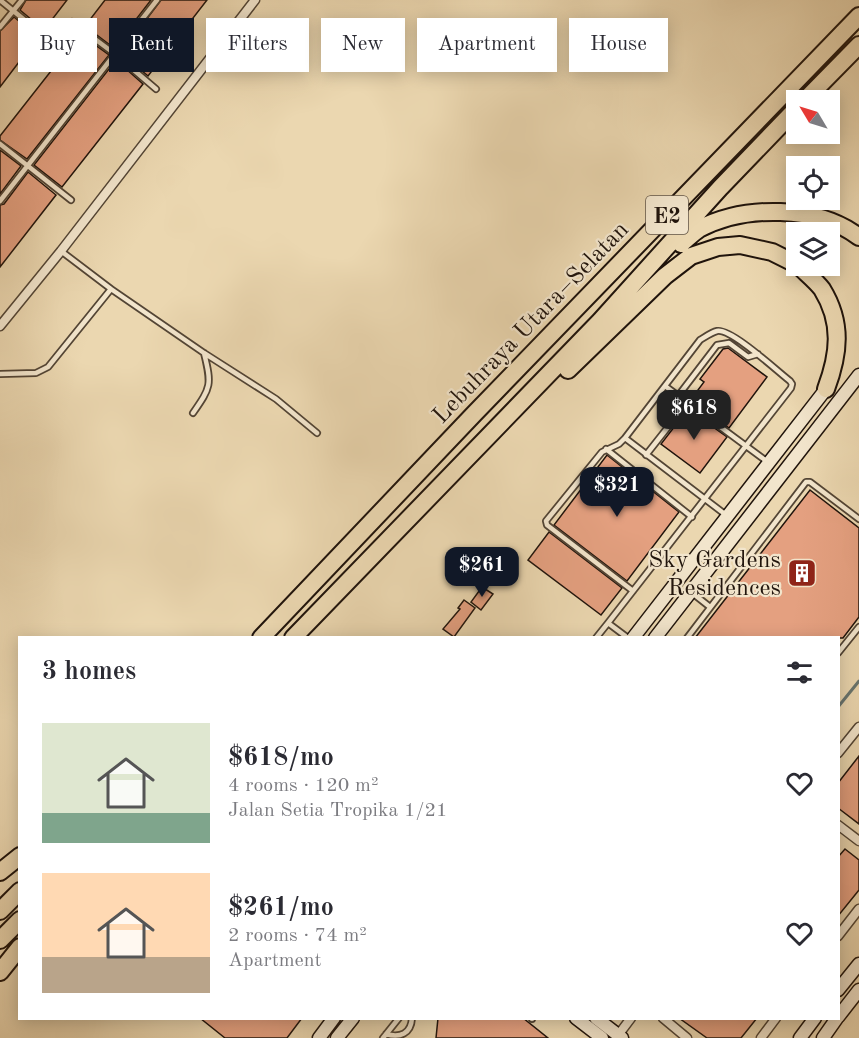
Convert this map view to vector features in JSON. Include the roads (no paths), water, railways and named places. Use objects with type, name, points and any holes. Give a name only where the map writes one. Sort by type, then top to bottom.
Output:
[{"type":"highway","name":"Lebuhraya Utara–Selatan","points":[[263,636],[859,16]]},
{"type":"highway","points":[[815,90],[859,45]]},
{"type":"highway","name":"Lebuhraya Utara–Selatan","points":[[295,636],[600,321],[720,188],[786,120]]},
{"type":"highway","points":[[600,321],[698,230],[726,218],[780,211],[816,215],[852,231],[859,237]]},
{"type":"highway","points":[[495,430],[566,372],[665,276],[691,256],[718,247],[740,245],[772,252],[786,259]]},
{"type":"highway","points":[[809,276],[821,288],[835,317],[838,348],[826,389]]},
{"type":"highway","points":[[0,872],[18,858]]},
{"type":"highway","points":[[0,911],[18,893]]},
{"type":"highway","points":[[0,940],[18,922]]},
{"type":"highway","points":[[0,972],[18,950]]},
{"type":"street","points":[[0,326],[62,251],[255,0]]},
{"type":"street","points":[[657,636],[859,375]]},
{"type":"street","points":[[635,636],[826,389]]},
{"type":"street","points":[[840,751],[859,727]]},
{"type":"street","points":[[840,827],[859,841]]},
{"type":"street","points":[[840,933],[859,909]]},
{"type":"street","points":[[840,988],[859,964]]},
{"type":"street","points":[[840,1015],[859,990]]},
{"type":"street","points":[[319,1038],[332,1020]]},
{"type":"street","points":[[337,1038],[351,1020]]},
{"type":"street","points":[[579,1020],[602,1038]]},
{"type":"street","points":[[598,1020],[619,1037],[630,1020]]},
{"type":"street","points":[[665,1020],[687,1038]]},
{"type":"street","points":[[761,1038],[774,1020]]},
{"type":"street","points":[[800,1038],[814,1020]]},
{"type":"street","points":[[823,1038],[836,1020]]},
{"type":"lane","points":[[0,0],[23,18]]},
{"type":"lane","points":[[0,27],[22,0]]},
{"type":"lane","points":[[143,18],[157,0]]},
{"type":"lane","points":[[0,201],[109,62]]},
{"type":"lane","points":[[136,72],[156,89]]},
{"type":"lane","points":[[0,144],[70,200]]},
{"type":"lane","points":[[62,251],[111,289],[276,399],[317,433]]},
{"type":"lane","points":[[0,374],[36,373],[48,367],[111,289]]},
{"type":"lane","points":[[598,635],[692,517],[791,388],[790,381],[758,354],[726,332],[717,331],[700,340],[625,438],[619,444],[606,449],[546,521],[547,525],[633,591]]},
{"type":"lane","points":[[678,396],[717,345],[729,343],[748,357],[758,354]]},
{"type":"lane","points":[[193,413],[209,390],[204,353]]},
{"type":"lane","points":[[665,386],[769,463]]},
{"type":"lane","points":[[646,455],[687,402]]},
{"type":"lane","points":[[625,438],[727,516]]},
{"type":"lane","points":[[606,449],[692,517]]},
{"type":"lane","points":[[688,636],[806,483],[810,482],[859,519]]},
{"type":"lane","points":[[690,592],[710,607]]},
{"type":"lane","points":[[608,623],[625,636]]},
{"type":"lane","points":[[840,651],[859,627]]},
{"type":"lane","points":[[396,1020],[385,1036],[403,1035],[411,1028],[412,1020]]},
{"type":"waterway","points":[[840,705],[859,681]]},
{"type":"place","name":"Sky Gardens Residences","points":[[802,573]]}]
